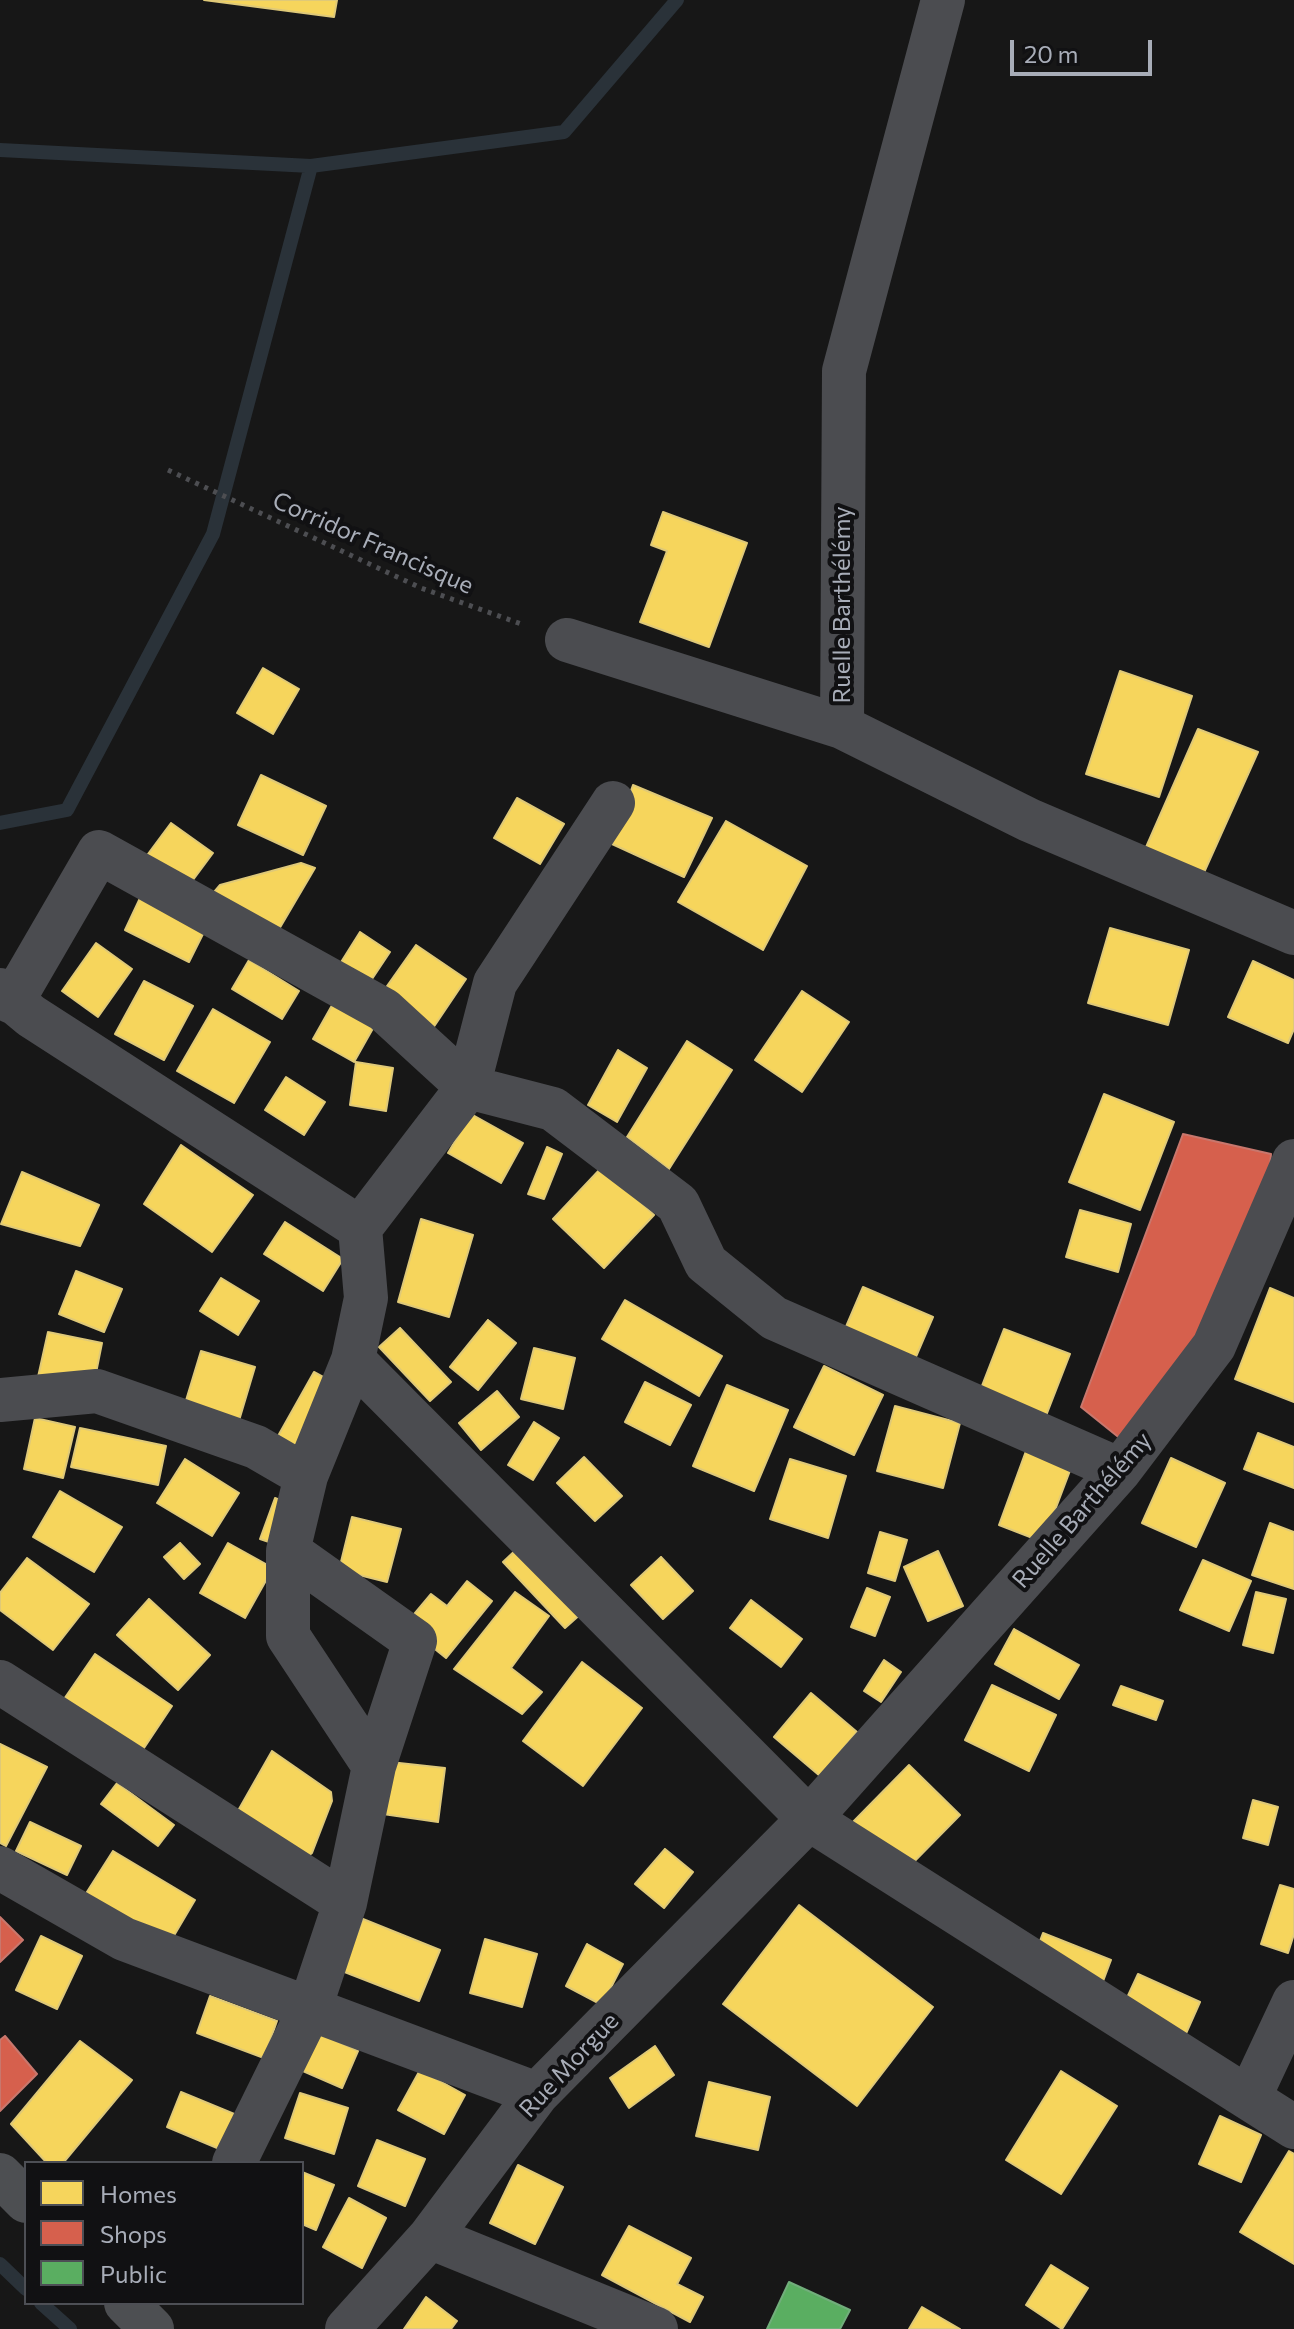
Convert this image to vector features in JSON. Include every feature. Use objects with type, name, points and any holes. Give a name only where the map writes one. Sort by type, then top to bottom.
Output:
[{"type":"main road","points":[[0,2175],[24,2199]]},
{"type":"main road","points":[[128,2305],[152,2329]]},
{"type":"street","name":"Ruelle Barthélémy","points":[[943,0],[844,371],[842,727],[1029,820],[1294,933]]},
{"type":"street","points":[[567,640],[842,727]]},
{"type":"street","points":[[374,1766],[288,1636],[288,1551],[306,1476],[353,1360],[366,1298],[360,1228],[468,1087],[495,983],[613,803]]},
{"type":"street","points":[[360,1228],[16,1004],[99,852],[384,1010],[468,1087],[553,1109],[678,1204],[706,1263],[774,1318],[1120,1470]]},
{"type":"street","name":"Ruelle Barthélémy","points":[[809,1819],[1120,1470],[1214,1346],[1294,1161]]},
{"type":"street","points":[[353,1360],[809,1819],[1294,2127]]},
{"type":"street","points":[[0,1400],[97,1391],[256,1447],[306,1476]]},
{"type":"street","points":[[235,2161],[309,2011],[345,1903],[374,1766],[415,1641],[288,1551]]},
{"type":"street","points":[[0,1682],[345,1903]]},
{"type":"street","name":"Rue Morgue","points":[[347,2329],[430,2237],[537,2094],[809,1819]]},
{"type":"street","points":[[0,1868],[124,1939],[309,2011],[537,2094]]},
{"type":"street","points":[[1249,2098],[1294,2002]]},
{"type":"street","points":[[430,2237],[656,2329]]},
{"type":"street","points":[[152,2329],[165,2305]]},
{"type":"path","name":"Corridor Francisque","points":[[168,470],[421,588],[567,640]]},
{"type":"building: Homes","points":[[204,0],[337,0],[334,17]]},
{"type":"building: Homes","points":[[663,512],[747,543],[709,647],[640,622],[667,551],[651,545]]},
{"type":"building: Homes","points":[[263,668],[299,689],[273,734],[237,713]]},
{"type":"building: Homes","points":[[1120,671],[1192,696],[1159,797],[1086,774]]},
{"type":"building: Homes","points":[[1198,729],[1258,752],[1202,877],[1143,854]]},
{"type":"building: Homes","points":[[261,775],[326,806],[303,855],[238,825]]},
{"type":"building: Homes","points":[[633,785],[712,818],[684,877],[612,844]]},
{"type":"building: Homes","points":[[517,798],[564,824],[540,864],[494,838]]},
{"type":"building: Homes","points":[[726,821],[807,866],[763,950],[678,902]]},
{"type":"building: Homes","points":[[171,823],[213,853],[187,888],[145,858]]},
{"type":"building: Homes","points":[[301,863],[315,868],[275,936],[209,898],[220,885]]},
{"type":"building: Homes","points":[[141,896],[206,928],[189,962],[125,930]]},
{"type":"building: Homes","points":[[1110,928],[1189,950],[1168,1025],[1088,1003]]},
{"type":"building: Homes","points":[[360,932],[390,952],[368,985],[338,967]]},
{"type":"building: Homes","points":[[96,943],[132,969],[98,1017],[62,991]]},
{"type":"building: Homes","points":[[416,945],[466,979],[431,1031],[380,996]]},
{"type":"building: Homes","points":[[249,960],[299,991],[282,1019],[232,989]]},
{"type":"building: Homes","points":[[1253,961],[1294,980],[1294,1029],[1288,1043],[1228,1017]]},
{"type":"building: Homes","points":[[144,981],[193,1006],[164,1060],[115,1034]]},
{"type":"building: Homes","points":[[802,991],[849,1022],[802,1092],[755,1060]]},
{"type":"building: Homes","points":[[335,1000],[376,1023],[354,1062],[313,1039]]},
{"type":"building: Homes","points":[[213,1009],[270,1042],[234,1103],[177,1071]]},
{"type":"building: Homes","points":[[687,1041],[732,1070],[669,1169],[627,1137]]},
{"type":"building: Homes","points":[[618,1050],[647,1068],[617,1122],[588,1105]]},
{"type":"building: Homes","points":[[356,1062],[393,1068],[386,1111],[350,1105]]},
{"type":"building: Homes","points":[[286,1077],[325,1102],[304,1135],[265,1110]]},
{"type":"building: Homes","points":[[1104,1094],[1174,1122],[1140,1210],[1069,1182]]},
{"type":"building: Homes","points":[[471,1114],[523,1143],[501,1183],[448,1153]]},
{"type":"building: Homes","points":[[181,1145],[253,1195],[212,1252],[144,1204]]},
{"type":"building: Homes","points":[[547,1147],[562,1154],[544,1199],[528,1194]]},
{"type":"building: Homes","points":[[603,1166],[654,1215],[604,1268],[553,1219]]},
{"type":"building: Homes","points":[[22,1172],[99,1205],[80,1246],[1,1224]]},
{"type":"building: Homes","points":[[1080,1210],[1131,1224],[1118,1272],[1066,1257]]},
{"type":"building: Homes","points":[[421,1219],[473,1235],[449,1317],[398,1302]]},
{"type":"building: Homes","points":[[285,1222],[343,1259],[323,1291],[264,1254]]},
{"type":"building: Homes","points":[[76,1271],[122,1289],[104,1332],[59,1314]]},
{"type":"building: Homes","points":[[221,1278],[259,1301],[238,1335],[200,1311]]},
{"type":"building: Homes","points":[[863,1287],[933,1317],[915,1359],[845,1329]]},
{"type":"building: Homes","points":[[1270,1288],[1294,1298],[1294,1402],[1235,1379]]},
{"type":"building: Homes","points":[[625,1300],[722,1356],[699,1396],[602,1339]]},
{"type":"building: Homes","points":[[488,1320],[516,1343],[478,1390],[450,1367]]},
{"type":"building: Homes","points":[[400,1328],[451,1382],[430,1401],[379,1347]]},
{"type":"building: Homes","points":[[1004,1329],[1070,1354],[1044,1421],[978,1396]]},
{"type":"building: Homes","points":[[48,1332],[102,1343],[93,1388],[38,1377]]},
{"type":"building: Homes","points":[[534,1348],[575,1358],[563,1409],[521,1399]]},
{"type":"building: Homes","points":[[201,1351],[255,1367],[238,1424],[184,1407]]},
{"type":"building: Homes","points":[[824,1366],[883,1395],[854,1455],[794,1427]]},
{"type":"building: Homes","points":[[314,1372],[336,1384],[300,1449],[278,1436]]},
{"type":"building: Homes","points":[[645,1382],[691,1405],[670,1445],[625,1422]]},
{"type":"building: Homes","points":[[727,1385],[788,1410],[754,1491],[693,1466]]},
{"type":"building: Homes","points":[[497,1391],[519,1417],[481,1450],[459,1423]]},
{"type":"building: Homes","points":[[895,1406],[960,1423],[943,1488],[877,1471]]},
{"type":"building: Homes","points":[[35,1418],[75,1427],[63,1478],[24,1469]]},
{"type":"building: Homes","points":[[534,1422],[559,1438],[533,1480],[508,1465]]},
{"type":"building: Homes","points":[[80,1428],[166,1446],[158,1485],[71,1467]]},
{"type":"building: Homes","points":[[1258,1433],[1294,1447],[1294,1488],[1244,1469]]},
{"type":"building: Homes","points":[[1026,1451],[1071,1468],[1043,1542],[999,1525]]},
{"type":"building: Homes","points":[[584,1457],[622,1496],[595,1521],[557,1483]]},
{"type":"building: Homes","points":[[1171,1458],[1225,1483],[1196,1547],[1142,1523]]},
{"type":"building: Homes","points":[[185,1459],[239,1493],[212,1536],[157,1503]]},
{"type":"building: Homes","points":[[790,1459],[846,1476],[828,1538],[770,1519]]},
{"type":"building: Homes","points":[[60,1491],[122,1527],[94,1572],[33,1537]]},
{"type":"building: Homes","points":[[275,1498],[293,1505],[278,1545],[260,1539]]},
{"type":"building: Homes","points":[[352,1517],[401,1529],[387,1582],[339,1570]]},
{"type":"building: Homes","points":[[1270,1523],[1294,1532],[1294,1589],[1252,1575]]},
{"type":"building: Homes","points":[[880,1532],[907,1540],[895,1581],[868,1573]]},
{"type":"building: Homes","points":[[180,1543],[200,1564],[184,1579],[164,1557]]},
{"type":"building: Homes","points":[[228,1543],[273,1568],[245,1618],[200,1593]]},
{"type":"building: Homes","points":[[520,1546],[583,1612],[565,1628],[503,1562]]},
{"type":"building: Homes","points":[[938,1551],[963,1606],[928,1621],[904,1567]]},
{"type":"building: Homes","points":[[661,1557],[693,1591],[663,1619],[631,1585]]},
{"type":"building: Homes","points":[[27,1558],[89,1604],[53,1650],[0,1610],[0,1593]]},
{"type":"building: Homes","points":[[1203,1560],[1251,1581],[1229,1631],[1180,1610]]},
{"type":"building: Homes","points":[[467,1581],[492,1601],[446,1658],[405,1625],[431,1594],[447,1606]]},
{"type":"building: Homes","points":[[867,1588],[890,1597],[875,1636],[851,1627]]},
{"type":"building: Homes","points":[[515,1592],[549,1616],[511,1668],[542,1692],[522,1714],[454,1669]]},
{"type":"building: Homes","points":[[1256,1592],[1286,1599],[1273,1653],[1243,1645]]},
{"type":"building: Homes","points":[[149,1599],[210,1655],[178,1690],[117,1635]]},
{"type":"building: Homes","points":[[751,1600],[802,1639],[781,1667],[730,1628]]},
{"type":"building: Homes","points":[[1014,1629],[1079,1665],[1059,1699],[995,1664]]},
{"type":"building: Homes","points":[[95,1654],[172,1706],[140,1754],[62,1702]]},
{"type":"building: Homes","points":[[884,1660],[901,1672],[881,1702],[864,1691]]},
{"type":"building: Homes","points":[[582,1662],[642,1708],[583,1786],[523,1741]]},
{"type":"building: Homes","points":[[992,1685],[1056,1715],[1029,1771],[965,1740]]},
{"type":"building: Homes","points":[[1121,1686],[1163,1701],[1156,1720],[1113,1705]]},
{"type":"building: Homes","points":[[811,1693],[857,1732],[820,1776],[774,1737]]},
{"type":"building: Homes","points":[[0,1744],[47,1767],[6,1846],[0,1843]]},
{"type":"building: Homes","points":[[272,1751],[331,1792],[332,1801],[312,1853],[302,1861],[235,1816]]},
{"type":"building: Homes","points":[[390,1762],[445,1768],[438,1822],[383,1814]]},
{"type":"building: Homes","points":[[909,1765],[960,1815],[900,1876],[848,1827]]},
{"type":"building: Homes","points":[[117,1783],[174,1825],[158,1846],[101,1804]]},
{"type":"building: Homes","points":[[1253,1800],[1278,1807],[1268,1845],[1243,1838]]},
{"type":"building: Homes","points":[[30,1822],[81,1846],[67,1875],[16,1851]]},
{"type":"building: Homes","points":[[665,1849],[693,1872],[664,1908],[635,1884]]},
{"type":"building: Homes","points":[[113,1851],[195,1900],[169,1944],[85,1895]]},
{"type":"building: Homes","points":[[1280,1885],[1294,1889],[1294,1934],[1288,1953],[1261,1944]]},
{"type":"building: Homes","points":[[799,1905],[933,2007],[857,2106],[723,2004]]},
{"type":"building: Homes","points":[[363,1919],[440,1950],[419,2001],[342,1971]]},
{"type":"building: Homes","points":[[1043,1933],[1111,1960],[1099,1992],[1031,1965]]},
{"type":"building: Homes","points":[[41,1936],[82,1956],[57,2009],[16,1990]]},
{"type":"building: Homes","points":[[485,1939],[537,1954],[522,2007],[470,1993]]},
{"type":"building: Homes","points":[[587,1944],[623,1964],[602,2005],[566,1986]]},
{"type":"building: Homes","points":[[1138,1974],[1200,2002],[1176,2056],[1113,2028]]},
{"type":"building: Homes","points":[[210,1996],[277,2021],[264,2058],[197,2033]]},
{"type":"building: Homes","points":[[313,2030],[358,2051],[342,2088],[296,2068]]},
{"type":"building: Homes","points":[[80,2041],[132,2080],[65,2161],[45,2161],[11,2124]]},
{"type":"building: Homes","points":[[655,2046],[674,2075],[629,2108],[610,2078]]},
{"type":"building: Homes","points":[[420,2070],[465,2095],[444,2134],[398,2110]]},
{"type":"building: Homes","points":[[1061,2071],[1117,2106],[1061,2194],[1006,2160]]},
{"type":"building: Homes","points":[[709,2082],[770,2097],[758,2150],[696,2136]]},
{"type":"building: Homes","points":[[181,2092],[244,2118],[229,2153],[167,2127]]},
{"type":"building: Homes","points":[[300,2093],[348,2108],[334,2154],[285,2138]]},
{"type":"building: Homes","points":[[1220,2116],[1261,2135],[1241,2182],[1199,2164]]},
{"type":"building: Homes","points":[[377,2140],[425,2159],[405,2206],[358,2186]]},
{"type":"building: Homes","points":[[1289,2151],[1294,2154],[1294,2264],[1240,2232]]},
{"type":"building: Homes","points":[[518,2165],[563,2187],[535,2244],[490,2223]]},
{"type":"building: Homes","points":[[304,2173],[334,2185],[316,2230],[304,2225]]},
{"type":"building: Homes","points":[[349,2198],[386,2218],[362,2268],[323,2247]]},
{"type":"building: Homes","points":[[629,2226],[691,2258],[677,2284],[703,2297],[690,2322],[602,2275]]},
{"type":"building: Homes","points":[[1051,2265],[1088,2288],[1062,2329],[1026,2305]]},
{"type":"building: Homes","points":[[426,2297],[457,2321],[451,2329],[404,2329]]},
{"type":"building: Homes","points":[[922,2307],[960,2329],[909,2329]]},
{"type":"building: Shops","points":[[1183,1134],[1271,1154],[1266,1206],[1194,1358],[1132,1448],[1081,1407]]},
{"type":"building: Shops","points":[[0,1917],[23,1940],[0,1962]]},
{"type":"building: Shops","points":[[5,2036],[37,2074],[0,2111],[0,2040]]},
{"type":"building: Public","points":[[789,2282],[850,2310],[840,2329],[767,2329]]},
{"type":"waterway","points":[[0,150],[311,166],[564,132],[677,0]]},
{"type":"waterway","points":[[0,823],[67,810],[213,534],[311,166]]},
{"type":"waterway","points":[[0,2264],[24,2287]]},
{"type":"waterway","points":[[43,2305],[70,2329]]}]
